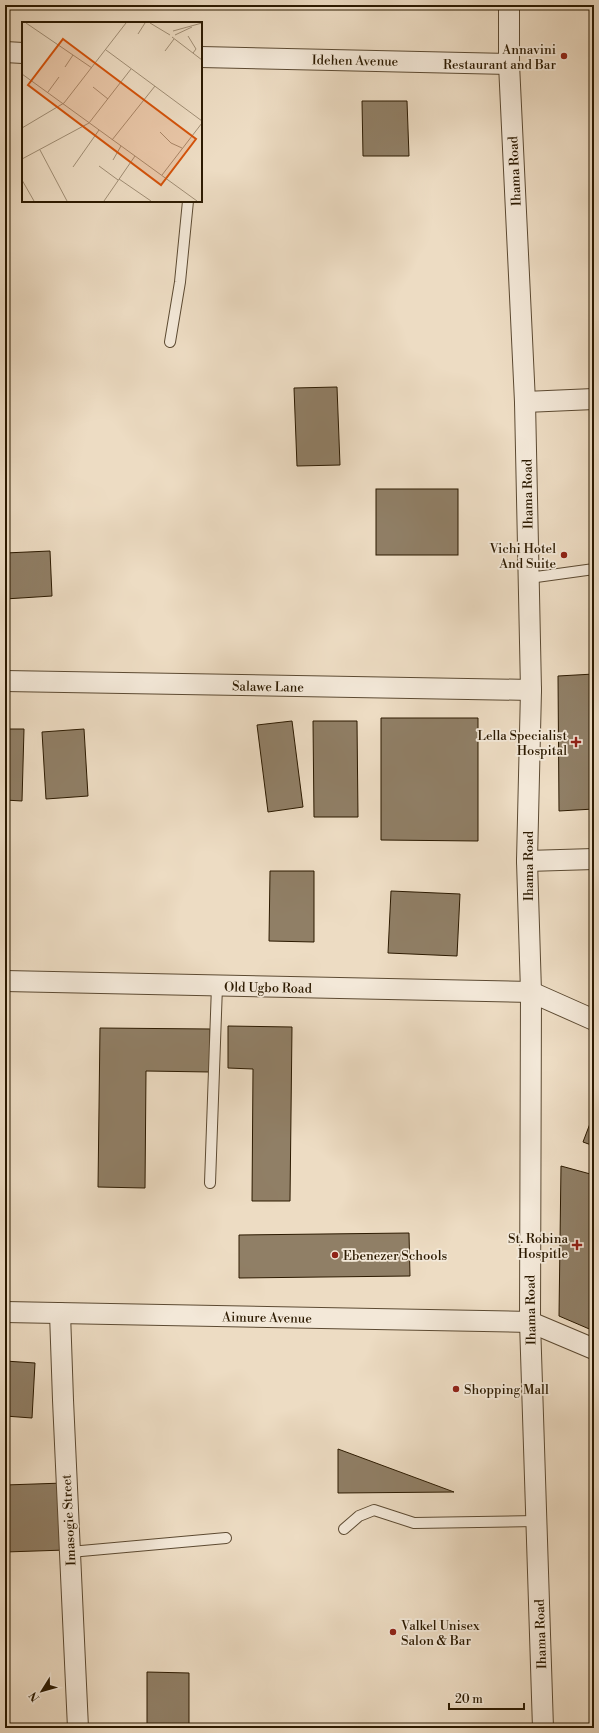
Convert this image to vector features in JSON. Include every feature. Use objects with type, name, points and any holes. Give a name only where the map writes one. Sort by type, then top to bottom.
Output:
[{"type":"street","name":"Ihama Road","points":[[509,5],[509,64],[525,402],[529,578],[531,690],[527,861],[531,992],[530,1322],[543,1728]]},
{"type":"street","points":[[5,52],[22,53]]},
{"type":"street","name":"Idehen Avenue","points":[[202,57],[509,64]]},
{"type":"street","points":[[525,402],[594,399]]},
{"type":"street","name":"Salawe Lane","points":[[5,681],[531,690]]},
{"type":"street","points":[[527,861],[594,859]]},
{"type":"street","name":"Old Ugbo Road","points":[[5,981],[531,992]]},
{"type":"street","points":[[531,992],[594,1020]]},
{"type":"street","name":"Aimure Avenue","points":[[5,1312],[530,1322]]},
{"type":"street","name":"Imasogie Street","points":[[60,1313],[78,1728]]},
{"type":"street","points":[[530,1322],[594,1349]]},
{"type":"lane","points":[[170,342],[180,282],[188,202]]},
{"type":"lane","points":[[529,578],[594,569]]},
{"type":"lane","points":[[210,1183],[217,986]]},
{"type":"lane","points":[[344,1529],[359,1516],[374,1510],[414,1523],[536,1522]]},
{"type":"lane","points":[[70,1552],[226,1538]]},
{"type":"building","points":[[362,101],[407,101],[409,156],[363,156]]},
{"type":"building","points":[[592,260],[594,260],[594,299],[592,299]]},
{"type":"building","points":[[337,387],[340,465],[297,466],[294,388]]},
{"type":"building","points":[[376,489],[458,489],[458,555],[376,555]]},
{"type":"building","points":[[50,551],[52,596],[5,599],[5,553]]},
{"type":"building","name":"Lella Specialist Hospital","points":[[594,674],[594,809],[559,811],[558,676]]},
{"type":"building","points":[[381,718],[478,718],[478,841],[381,840]]},
{"type":"building","points":[[292,721],[303,807],[268,812],[257,725]]},
{"type":"building","points":[[313,721],[357,721],[358,817],[314,817]]},
{"type":"building","points":[[5,729],[24,729],[22,801],[5,800]]},
{"type":"building","points":[[84,729],[88,796],[46,799],[42,732]]},
{"type":"building","points":[[270,871],[314,871],[314,942],[269,941]]},
{"type":"building","points":[[391,891],[460,894],[457,956],[388,953]]},
{"type":"building","points":[[228,1026],[292,1027],[290,1201],[252,1201],[253,1069],[228,1068]]},
{"type":"building","points":[[100,1028],[210,1029],[210,1072],[146,1071],[145,1188],[98,1187]]},
{"type":"building","points":[[594,1113],[594,1146],[583,1142]]},
{"type":"building","name":"St. Robina Hospitle","points":[[561,1166],[594,1175],[594,1331],[559,1316]]},
{"type":"building","points":[[409,1233],[410,1276],[239,1278],[239,1235]]},
{"type":"building","points":[[5,1361],[35,1363],[32,1418],[5,1416]]},
{"type":"building","points":[[338,1449],[454,1492],[338,1493]]},
{"type":"building","points":[[64,1483],[66,1550],[5,1552],[5,1485]]},
{"type":"building","points":[[147,1672],[189,1673],[189,1728],[147,1728]]},
{"type":"place","name":"Annavini Restaurant and Bar","points":[[564,56]]},
{"type":"place","name":"Vichi Hotel And Suite","points":[[564,555]]},
{"type":"place","name":"Lella Specialist Hospital","points":[[576,742]]},
{"type":"place","name":"St. Robina Hospitle","points":[[577,1245]]},
{"type":"place","name":"Ebenezer Schools","points":[[335,1255]]},
{"type":"place","name":"Shopping Mall","points":[[456,1389]]},
{"type":"place","name":"Valkel Unisex Salon & Bar","points":[[393,1632]]}]
